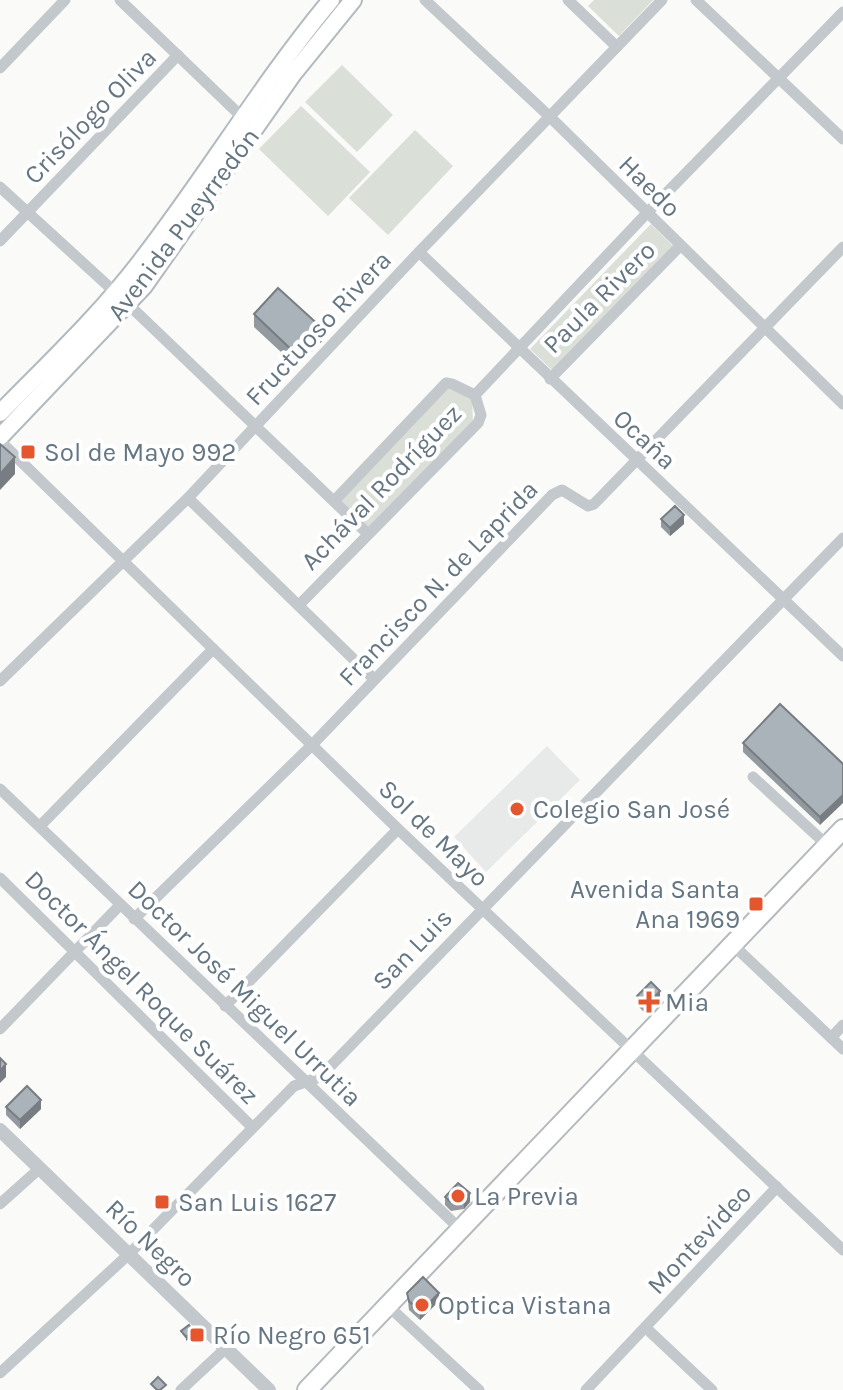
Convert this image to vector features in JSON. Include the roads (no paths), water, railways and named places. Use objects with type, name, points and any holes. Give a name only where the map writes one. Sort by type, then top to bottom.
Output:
[{"type":"main road","name":"Avenida Pueyrredón","points":[[0,413],[115,293],[150,250],[242,117],[331,5],[353,0]]},
{"type":"main road","name":"Avenida Pueyrredón","points":[[0,439],[129,305],[293,74],[331,5]]},
{"type":"main road","points":[[307,1390],[843,829]]},
{"type":"street","points":[[0,68],[65,0]]},
{"type":"street","points":[[120,0],[242,117]]},
{"type":"street","name":"Haedo","points":[[425,0],[549,116],[843,404]]},
{"type":"street","points":[[568,0],[617,47]]},
{"type":"street","name":"Fructuoso Rivera","points":[[0,681],[188,498],[662,0]]},
{"type":"street","points":[[696,0],[843,139]]},
{"type":"street","name":"Achával Rodríguez","points":[[475,395],[843,12]]},
{"type":"street","name":"Crisólogo Oliva","points":[[0,241],[178,55]]},
{"type":"street","points":[[0,187],[129,305],[368,534]]},
{"type":"street","name":"Paula Rivero","points":[[550,379],[680,246]]},
{"type":"street","name":"Francisco N. de Laprida","points":[[134,919],[312,745],[552,495],[562,490],[588,506],[594,504],[843,247]]},
{"type":"street","name":"Ocaña","points":[[419,252],[843,656]]},
{"type":"street","name":"Achával Rodríguez","points":[[334,501],[446,383],[475,395]]},
{"type":"street","name":"Achával Rodríguez","points":[[299,605],[478,423],[481,415],[475,395]]},
{"type":"street","name":"Sol de Mayo","points":[[0,439],[122,562],[481,909],[843,1250]]},
{"type":"street","points":[[188,498],[374,679]]},
{"type":"street","name":"San Luis","points":[[0,1373],[129,1254],[294,1086],[320,1077],[843,538]]},
{"type":"street","points":[[40,826],[213,649]]},
{"type":"street","points":[[753,777],[827,845]]},
{"type":"street","name":"Doctor José Miguel Urrutia","points":[[0,789],[460,1229]]},
{"type":"street","points":[[225,1006],[398,829]]},
{"type":"street","name":"Doctor Ángel Roque Suárez","points":[[0,878],[252,1127]]},
{"type":"street","points":[[0,1029],[120,905]]},
{"type":"street","points":[[732,944],[843,1049]]},
{"type":"street","points":[[831,1038],[843,1025]]},
{"type":"street","name":"Río Negro","points":[[0,1130],[269,1390]]},
{"type":"street","points":[[0,1204],[39,1169]]},
{"type":"street","name":"Montevideo","points":[[586,1390],[777,1187]]},
{"type":"street","points":[[386,1304],[479,1390]]},
{"type":"street","points":[[646,1328],[712,1390]]},
{"type":"street","points":[[181,1390],[226,1348]]},
{"type":"place","name":"Sol de Mayo 992","points":[[28,452]]},
{"type":"place","name":"Colegio San José","points":[[517,809]]},
{"type":"place","name":"Avenida Santa Ana 1969","points":[[756,904]]},
{"type":"place","name":"Mia","points":[[649,1002]]},
{"type":"place","name":"La Previa","points":[[458,1196]]},
{"type":"place","name":"San Luis 1627","points":[[162,1202]]},
{"type":"place","name":"Optica Vistana","points":[[422,1305]]},
{"type":"place","name":"Río Negro 651","points":[[197,1335]]}]
